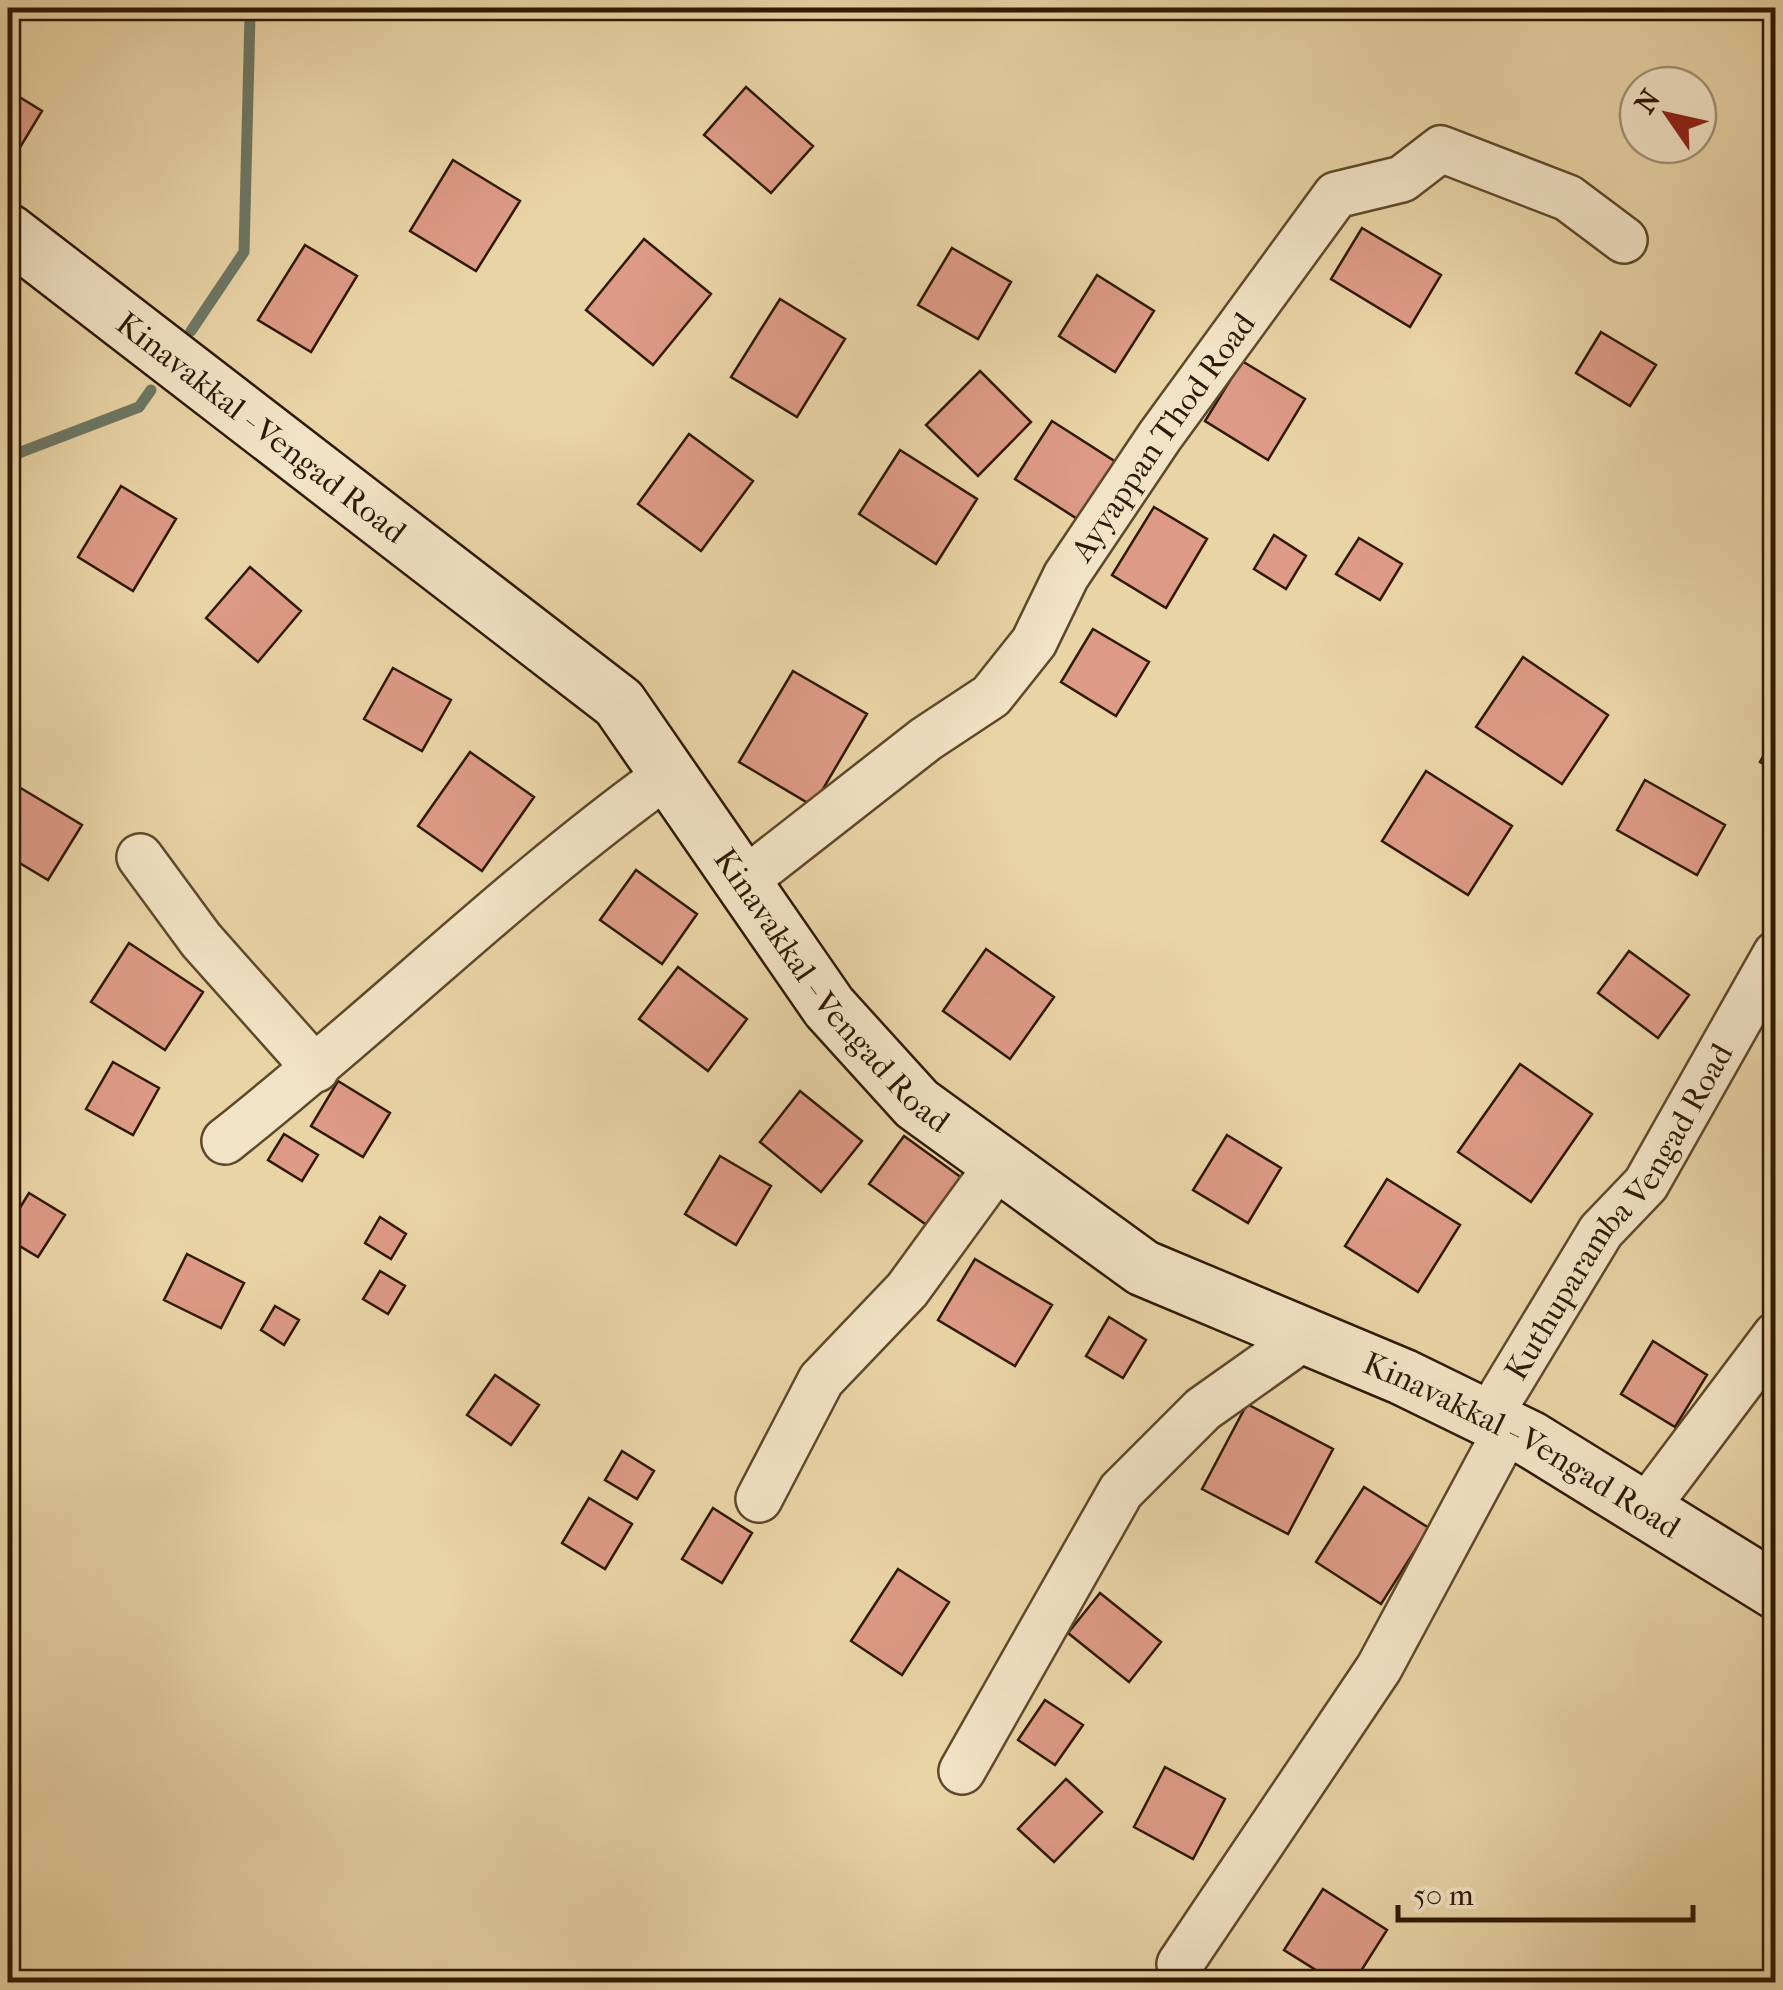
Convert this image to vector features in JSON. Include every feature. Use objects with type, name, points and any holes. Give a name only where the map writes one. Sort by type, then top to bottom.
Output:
[{"type":"main road","name":"Kinavakkal - Vengad Road","points":[[8,232],[619,703],[829,1007],[916,1104],[1143,1268],[1498,1423],[1776,1590]]},
{"type":"street","name":"Ayyappan Thod Road","points":[[744,882],[926,739],[991,696],[1034,642],[1066,576],[1160,436],[1336,194],[1402,178],[1441,150],[1568,198],[1624,240]]},
{"type":"street","points":[[225,1141],[316,1069],[590,830],[668,774]]},
{"type":"street","points":[[140,857],[201,940],[316,1069]]},
{"type":"street","name":"Kuthuparamba Vengad Road","points":[[1180,1964],[1379,1668],[1498,1423],[1601,1231],[1646,1184],[1776,954]]},
{"type":"street","points":[[760,1499],[820,1380],[907,1290],[1000,1164]]},
{"type":"street","points":[[1645,1509],[1776,1335]]},
{"type":"street","points":[[962,1771],[1121,1491],[1203,1409],[1306,1336]]},
{"type":"building","points":[[746,87],[813,146],[771,193],[704,135]]},
{"type":"building","points":[[8,90],[42,111],[10,164],[8,162]]},
{"type":"building","points":[[453,160],[520,201],[476,271],[410,231]]},
{"type":"building","points":[[1362,228],[1441,275],[1410,327],[1331,279]]},
{"type":"building","points":[[644,239],[711,294],[653,365],[586,310]]},
{"type":"building","points":[[305,245],[357,276],[311,352],[258,320]]},
{"type":"building","points":[[952,248],[1011,282],[978,339],[918,305]]},
{"type":"building","points":[[1097,275],[1154,311],[1115,372],[1059,336]]},
{"type":"building","points":[[780,299],[845,339],[797,417],[731,377]]},
{"type":"building","points":[[1601,332],[1656,365],[1630,406],[1576,373]]},
{"type":"building","points":[[1242,361],[1305,399],[1268,460],[1205,421]]},
{"type":"building","points":[[980,371],[1031,422],[978,476],[926,425]]},
{"type":"building","points":[[1052,421],[1119,464],[1082,522],[1015,479]]},
{"type":"building","points":[[689,434],[753,481],[701,551],[638,504]]},
{"type":"building","points":[[900,450],[977,499],[936,564],[859,514]]},
{"type":"building","points":[[121,486],[176,519],[133,591],[78,557]]},
{"type":"building","points":[[1154,507],[1207,539],[1166,608],[1112,575]]},
{"type":"building","points":[[1274,535],[1306,556],[1286,589],[1254,569]]},
{"type":"building","points":[[1359,538],[1402,564],[1380,600],[1336,574]]},
{"type":"building","points":[[250,567],[301,611],[258,662],[206,618]]},
{"type":"building","points":[[1093,629],[1149,662],[1116,716],[1061,682]]},
{"type":"building","points":[[1523,657],[1608,715],[1562,784],[1476,727]]},
{"type":"building","points":[[393,668],[451,700],[422,751],[364,719]]},
{"type":"building","points":[[793,671],[867,714],[813,806],[739,762]]},
{"type":"building","points":[[1776,732],[1776,771],[1760,762]]},
{"type":"building","points":[[470,752],[534,797],[482,871],[418,826]]},
{"type":"building","points":[[1426,771],[1512,826],[1468,895],[1382,841]]},
{"type":"building","points":[[1645,780],[1725,825],[1697,875],[1617,830]]},
{"type":"building","points":[[14,784],[82,825],[48,880],[8,856],[8,794]]},
{"type":"building","points":[[636,870],[697,914],[662,964],[600,920]]},
{"type":"building","points":[[129,943],[203,992],[165,1050],[91,1002]]},
{"type":"building","points":[[986,949],[1054,997],[1010,1059],[943,1011]]},
{"type":"building","points":[[1629,951],[1689,995],[1658,1038],[1598,993]]},
{"type":"building","points":[[678,967],[747,1019],[708,1071],[639,1019]]},
{"type":"building","points":[[113,1062],[159,1088],[133,1135],[86,1109]]},
{"type":"building","points":[[1520,1064],[1592,1114],[1531,1202],[1458,1152]]},
{"type":"building","points":[[338,1081],[390,1113],[363,1157],[311,1126]]},
{"type":"building","points":[[800,1091],[862,1141],[821,1192],[760,1142]]},
{"type":"building","points":[[284,1134],[318,1155],[302,1181],[268,1160]]},
{"type":"building","points":[[1227,1135],[1281,1168],[1248,1223],[1193,1190]]},
{"type":"building","points":[[904,1136],[969,1183],[935,1231],[869,1184]]},
{"type":"building","points":[[720,1156],[771,1186],[736,1245],[685,1214]]},
{"type":"building","points":[[1387,1179],[1460,1225],[1418,1292],[1345,1246]]},
{"type":"building","points":[[29,1193],[65,1215],[38,1257],[8,1239],[8,1227]]},
{"type":"building","points":[[380,1217],[406,1234],[391,1259],[365,1243]]},
{"type":"building","points":[[187,1254],[244,1283],[221,1328],[164,1300]]},
{"type":"building","points":[[975,1259],[1052,1305],[1015,1366],[938,1320]]},
{"type":"building","points":[[380,1271],[405,1286],[388,1314],[363,1299]]},
{"type":"building","points":[[275,1306],[299,1320],[284,1345],[261,1330]]},
{"type":"building","points":[[1109,1317],[1146,1340],[1123,1378],[1086,1356]]},
{"type":"building","points":[[1653,1341],[1707,1375],[1675,1427],[1621,1394]]},
{"type":"building","points":[[495,1375],[539,1405],[511,1445],[467,1415]]},
{"type":"building","points":[[1247,1404],[1333,1449],[1288,1534],[1202,1489]]},
{"type":"building","points":[[622,1451],[654,1471],[637,1499],[605,1480]]},
{"type":"building","points":[[1364,1487],[1429,1528],[1381,1604],[1316,1562]]},
{"type":"building","points":[[589,1498],[632,1524],[605,1569],[562,1543]]},
{"type":"building","points":[[713,1508],[752,1533],[722,1583],[682,1559]]},
{"type":"building","points":[[898,1569],[949,1602],[902,1675],[851,1641]]},
{"type":"building","points":[[1100,1593],[1161,1642],[1129,1682],[1068,1633]]},
{"type":"building","points":[[1045,1700],[1083,1725],[1055,1765],[1018,1740]]},
{"type":"building","points":[[1165,1767],[1225,1799],[1193,1859],[1134,1827]]},
{"type":"building","points":[[1066,1779],[1102,1812],[1054,1862],[1018,1829]]},
{"type":"building","points":[[1323,1889],[1387,1930],[1354,1982],[1335,1982],[1284,1950]]},
{"type":"waterway","points":[[191,331],[244,252],[250,15],[257,8]]},
{"type":"waterway","points":[[8,457],[139,407],[151,390]]}]
